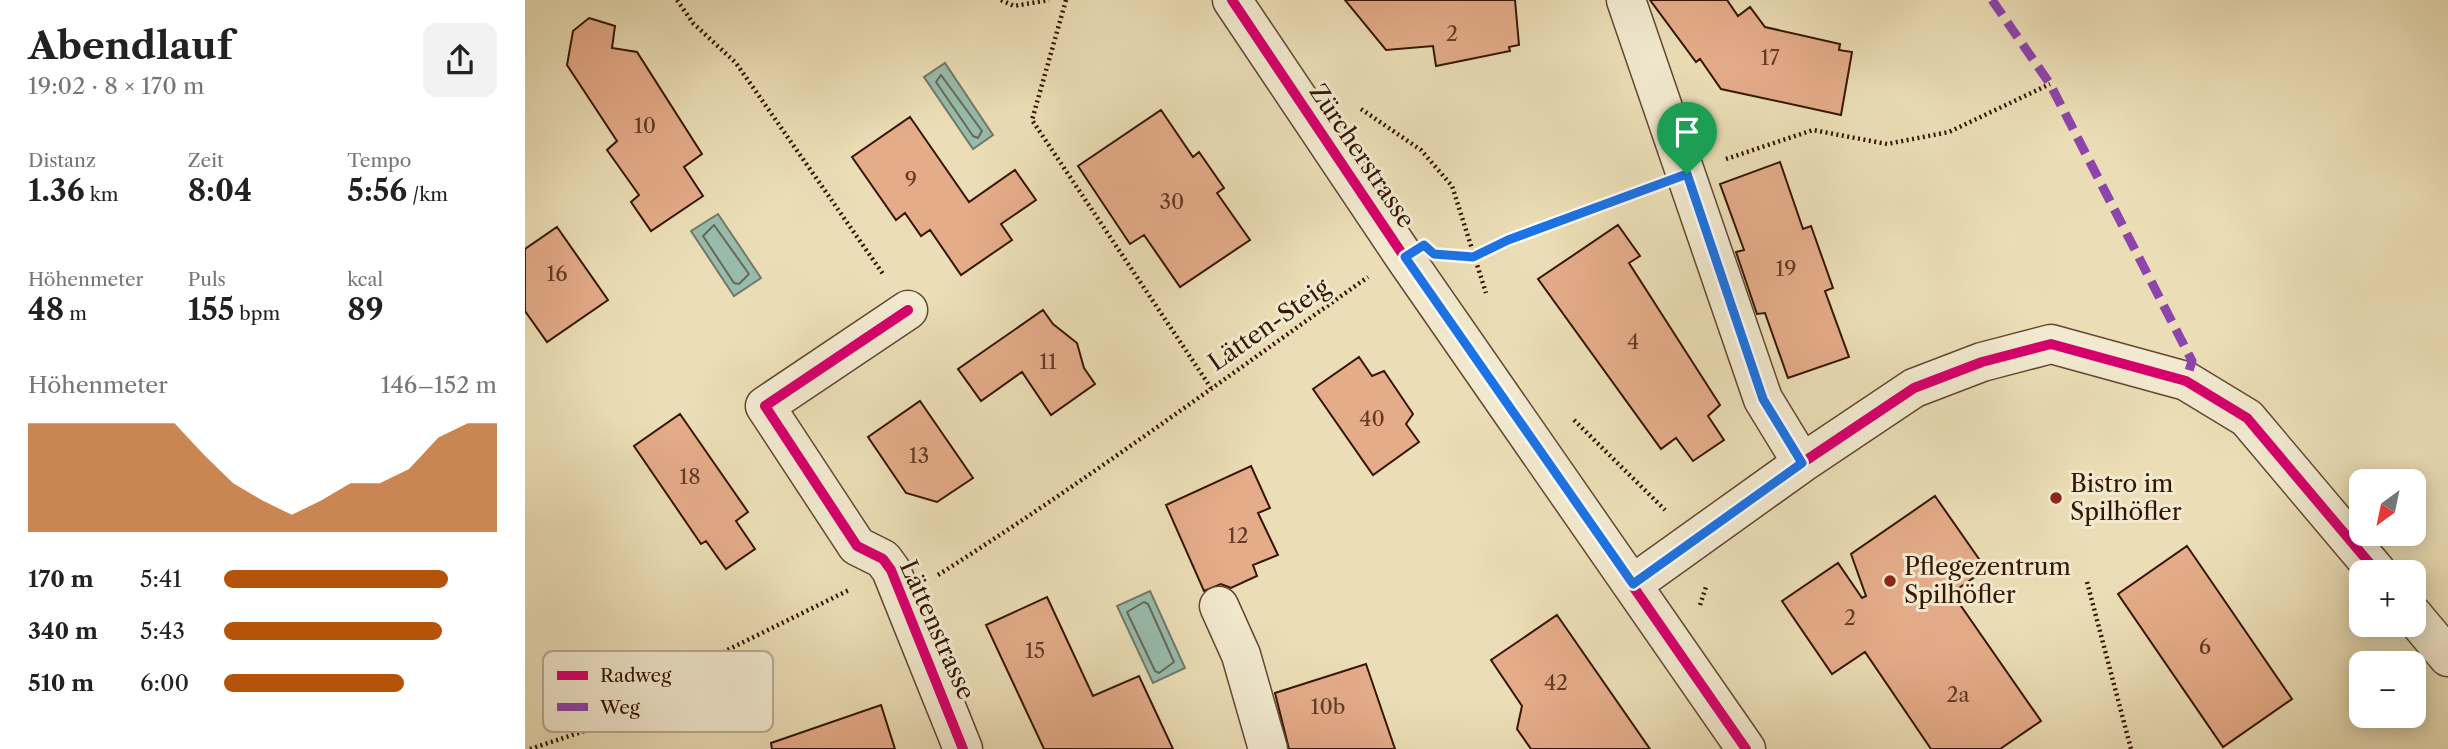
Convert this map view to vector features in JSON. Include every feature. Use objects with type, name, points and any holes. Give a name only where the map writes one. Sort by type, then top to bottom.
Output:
[{"type":"street","name":"Zürcherstrasse","points":[[1232,0],[1405,257],[1746,749]]},
{"type":"street","points":[[1626,0],[1763,399],[1802,463]]},
{"type":"street","name":"Lättenstrasse","points":[[908,310],[765,405],[857,547],[883,559],[897,584],[963,749]]},
{"type":"street","points":[[1633,584],[1802,463],[1914,388],[1982,362],[2051,344],[2186,382],[2247,418],[2367,560]]},
{"type":"street","points":[[1219,606],[1241,655],[1268,749]]},
{"type":"street","points":[[2426,631],[2448,657]]},
{"type":"path","points":[[677,0],[693,23],[736,63],[908,310]]},
{"type":"path","points":[[1002,0],[1014,6],[1049,0]]},
{"type":"path","points":[[1066,0],[1032,120],[1211,388]]},
{"type":"path","points":[[1473,257],[1508,240],[1762,145],[1813,130],[1887,144],[1949,132],[2050,84]]},
{"type":"path","points":[[1351,102],[1421,150],[1452,186],[1486,296]]},
{"type":"path","points":[[1570,415],[1668,513],[1689,544]]},
{"type":"path","points":[[2087,582],[2131,749]]},
{"type":"water","points":[[945,63],[993,135],[973,149],[924,77]]},
{"type":"water","points":[[718,214],[761,278],[734,296],[691,231]]},
{"type":"water","points":[[1150,591],[1185,668],[1153,683],[1117,606]]},
{"type":"building","points":[[1345,0],[1515,0],[1519,45],[1509,47],[1510,51],[1436,66],[1433,46],[1386,50]]},
{"type":"building","points":[[1650,0],[1727,0],[1738,16],[1750,7],[1765,27],[1840,44],[1839,50],[1852,52],[1841,115],[1721,89],[1700,59],[1696,62]]},
{"type":"building","points":[[589,18],[615,26],[612,48],[637,52],[702,154],[684,167],[703,196],[651,231],[631,202],[639,195],[607,150],[617,141],[567,65],[573,31]]},
{"type":"building","points":[[1161,110],[1193,157],[1199,152],[1224,188],[1217,193],[1250,240],[1180,287],[1144,235],[1130,244],[1078,166]]},
{"type":"building","points":[[910,117],[969,202],[1015,170],[1036,200],[1001,224],[1012,240],[961,275],[930,230],[921,236],[905,213],[896,220],[852,157]]},
{"type":"building","points":[[1780,162],[1803,229],[1811,226],[1833,288],[1825,291],[1849,357],[1788,378],[1765,313],[1757,314],[1736,252],[1744,250],[1720,184]]},
{"type":"building","points":[[1618,225],[1640,256],[1629,263],[1720,405],[1708,416],[1724,440],[1693,461],[1676,438],[1661,449],[1538,279]]},
{"type":"building","points":[[557,227],[608,300],[547,342],[525,311],[525,249]]},
{"type":"building","points":[[1043,310],[1053,324],[1077,343],[1084,368],[1095,384],[1051,415],[1022,372],[981,401],[958,369]]},
{"type":"building","points":[[1359,357],[1372,376],[1384,371],[1413,414],[1406,424],[1419,442],[1373,475],[1313,389]]},
{"type":"building","points":[[920,401],[973,478],[937,502],[906,493],[868,437]]},
{"type":"building","points":[[680,414],[748,512],[736,521],[755,549],[726,569],[706,541],[701,544],[634,446]]},
{"type":"building","points":[[1251,466],[1270,508],[1258,513],[1278,555],[1253,565],[1257,576],[1231,588],[1221,584],[1204,591],[1166,505]]},
{"type":"building","points":[[1935,496],[1986,569],[1952,593],[2041,721],[2000,749],[1931,749],[1865,652],[1832,674],[1782,601],[1838,563],[1862,598],[1866,596],[1851,554]]},
{"type":"building","points":[[2187,546],[2292,699],[2223,747],[2118,594]]},
{"type":"building","points":[[1047,597],[1093,696],[1139,676],[1173,749],[1044,749],[986,625]]},
{"type":"building","points":[[1557,615],[1650,749],[1531,749],[1517,729],[1522,706],[1491,660]]},
{"type":"building","points":[[1366,664],[1395,749],[1289,749],[1275,693]]},
{"type":"building","points":[[881,705],[895,749],[772,749],[771,743]]},
{"type":"marked path","points":[[1992,0],[2050,84],[2192,361],[2186,381]]},
{"type":"cycle path","points":[[1232,0],[1405,258],[1746,749]]},
{"type":"cycle path","points":[[908,310],[765,406],[857,546],[883,559],[891,570],[963,749]]},
{"type":"cycle path","points":[[1633,584],[1802,463],[1914,388],[1982,362],[2051,344],[2186,381],[2247,418],[2367,560]]},
{"type":"place","name":"Bistro im Spilhöfler","points":[[2056,498]]},
{"type":"place","name":"Pflegezentrum Spilhöfler","points":[[1890,581]]},
{"type":"route","points":[[1687,174],[1763,399],[1802,463],[1633,584],[1405,257],[1424,245],[1434,254],[1473,257],[1508,240],[1687,174]]}]
